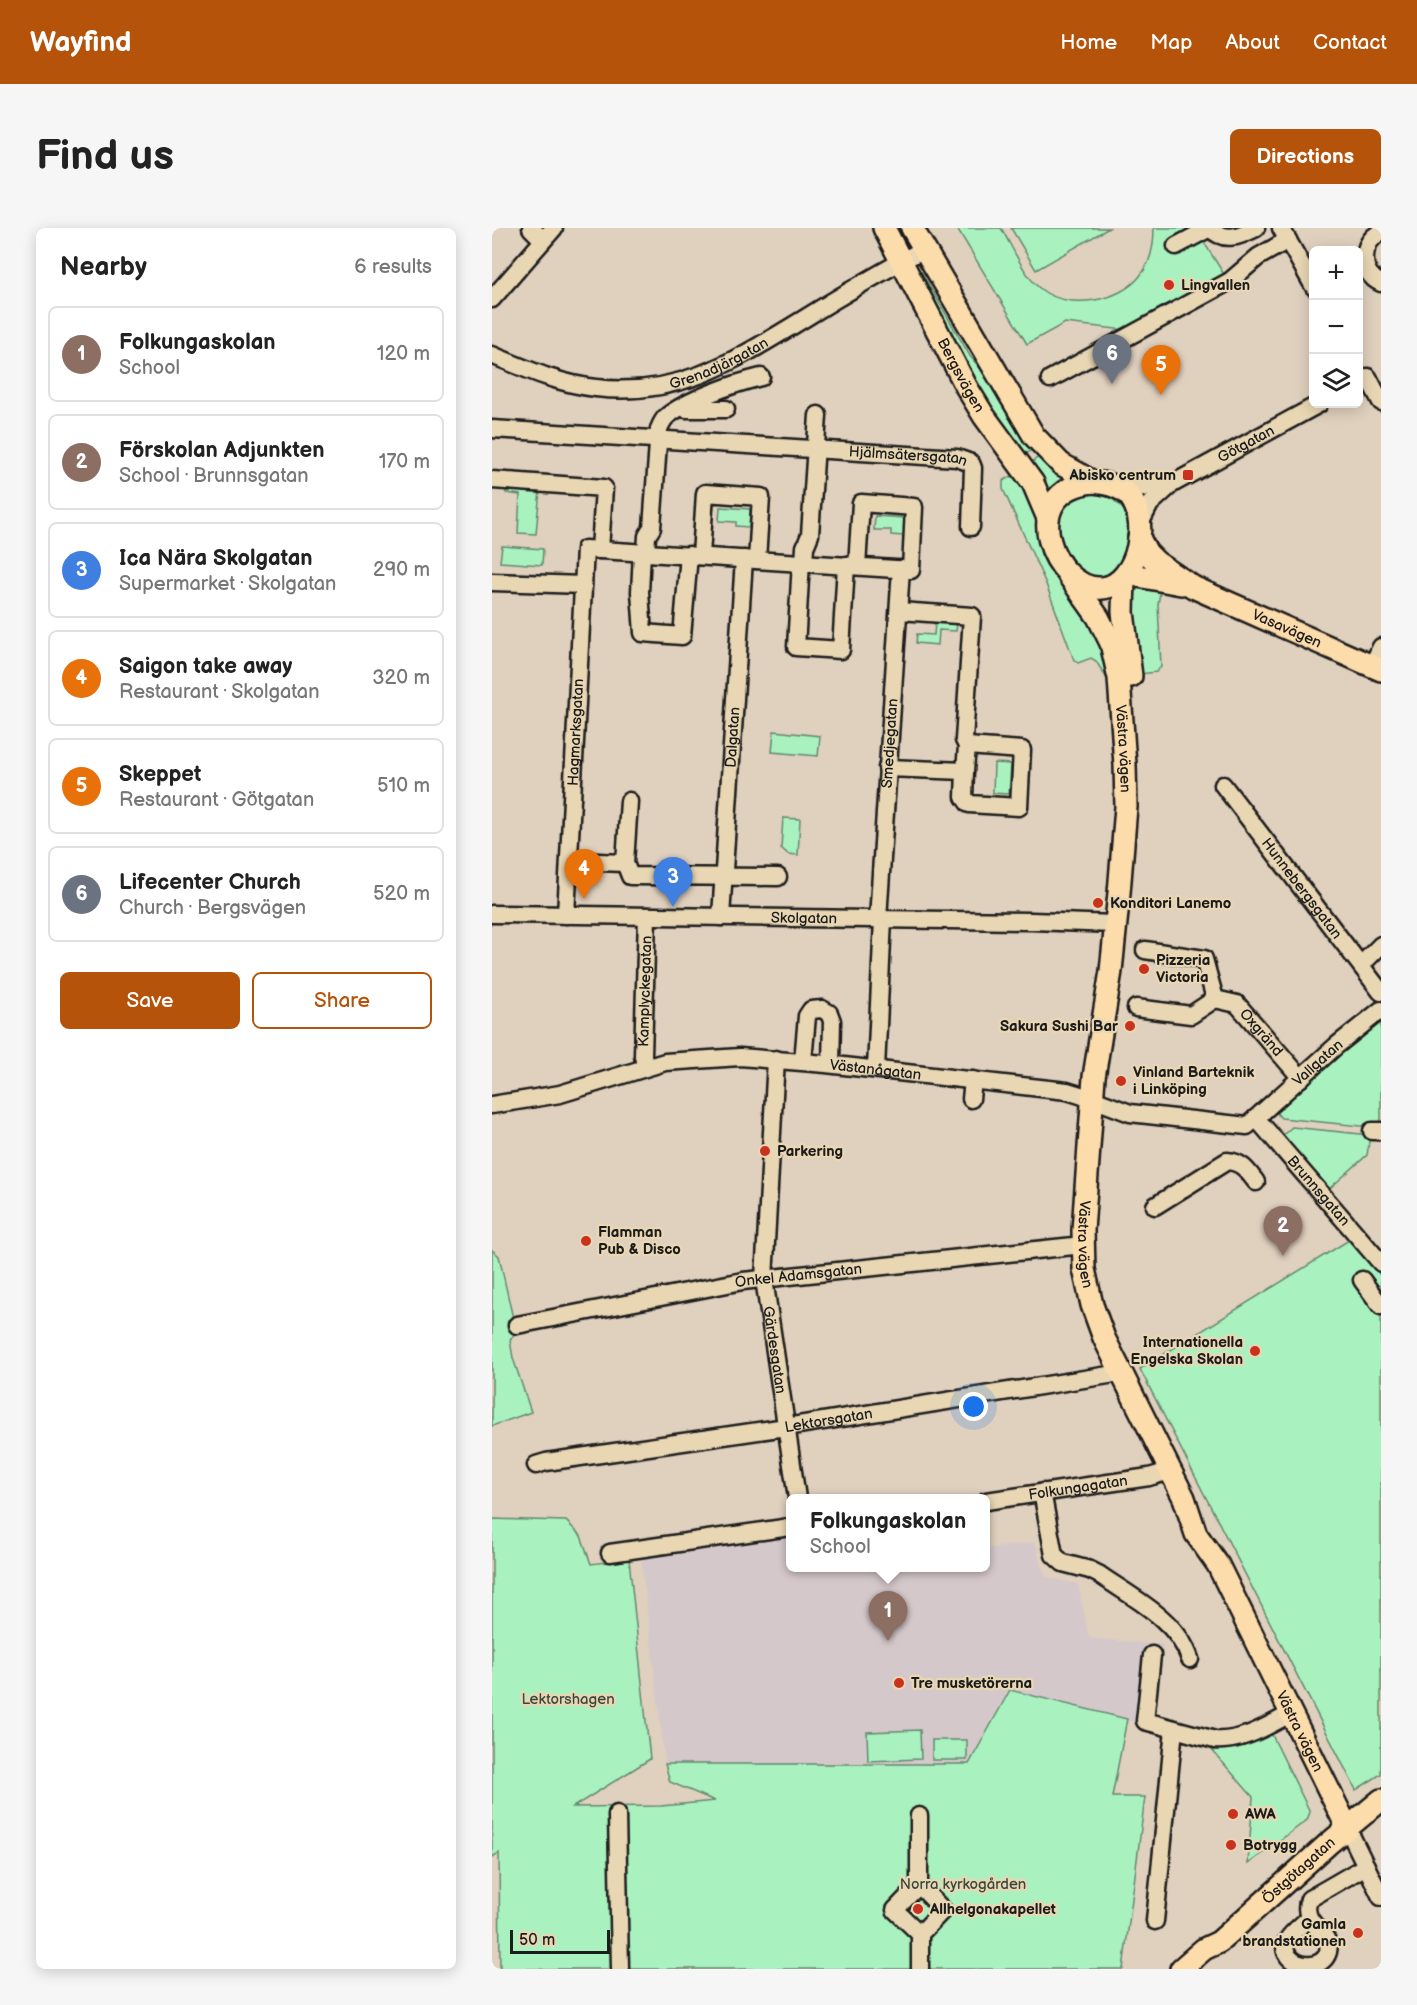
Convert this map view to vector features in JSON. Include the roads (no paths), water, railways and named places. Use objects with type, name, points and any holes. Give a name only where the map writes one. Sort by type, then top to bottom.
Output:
[{"type":"main road","name":"Bergsvägen","points":[[884,228],[967,388],[984,416],[1033,483],[1047,516]]},
{"type":"main road","name":"Bergsvägen","points":[[912,228],[1034,436],[1061,464],[1100,483]]},
{"type":"main road","points":[[1100,483],[1119,489],[1130,497],[1138,508],[1140,530],[1134,558],[1125,576],[1113,585],[1098,588],[1084,585],[1069,576],[1048,537],[1047,516],[1055,501],[1069,489],[1077,485],[1100,483]]},
{"type":"main road","name":"Vasavägen","points":[[1140,530],[1151,558],[1193,587],[1377,668]]},
{"type":"main road","name":"Västra vägen","points":[[1069,576],[1105,629],[1113,649],[1119,678],[1125,753],[1126,807],[1112,971]]},
{"type":"main road","name":"Vasavägen","points":[[1125,576],[1193,587]]},
{"type":"main road","name":"Västra vägen","points":[[1125,576],[1123,612],[1135,706],[1139,807],[1124,926],[1112,971],[1095,1067],[1083,1245],[1084,1269],[1092,1305],[1104,1338],[1184,1498],[1196,1534],[1218,1565],[1348,1829]]},
{"type":"main road","name":"Östgötagatan","points":[[1192,1966],[1204,1949],[1219,1942],[1328,1844],[1381,1800]]},
{"type":"street","points":[[1176,246],[1210,228],[1223,237],[1241,235],[1256,228]]},
{"type":"street","points":[[492,299],[543,232]]},
{"type":"street","points":[[1381,232],[1367,245],[1365,263],[1371,277],[1381,283]]},
{"type":"street","points":[[1050,379],[1230,280],[1245,270],[1284,234],[1309,278]]},
{"type":"street","name":"Grenadjärgatan","points":[[492,355],[541,375],[578,385],[637,389],[675,383],[702,375],[732,362],[924,249]]},
{"type":"street","points":[[1366,375],[1381,402]]},
{"type":"street","points":[[695,556],[682,636],[643,633],[640,592],[647,536],[652,528],[659,429],[663,420],[676,410],[716,392],[761,377]]},
{"type":"street","name":"Götgatan","points":[[1140,530],[1150,504],[1172,484],[1312,408]]},
{"type":"street","points":[[676,410],[726,409]]},
{"type":"street","points":[[593,549],[751,559],[802,563],[851,566],[901,569],[911,570],[914,507],[861,503],[851,566],[841,650],[796,647],[802,563],[810,535],[818,416]]},
{"type":"street","name":"Hjälmsätersgatan","points":[[492,429],[965,460],[971,463],[974,477],[971,527]]},
{"type":"street","name":"Hagmarksgatan","points":[[492,480],[604,488],[593,549],[583,585],[566,915]]},
{"type":"street","name":"Götgatan","points":[[1100,483],[1142,488],[1172,484]]},
{"type":"street","name":"Dalgatan","points":[[695,556],[705,493],[761,497],[751,559],[735,695],[721,917]]},
{"type":"street","name":"Smedjegatan","points":[[876,1069],[887,768],[901,569]]},
{"type":"street","points":[[492,582],[583,585]]},
{"type":"street","points":[[899,611],[972,616],[964,740],[967,746],[964,797],[969,804],[1019,807],[1022,750],[967,746]]},
{"type":"street","points":[[1377,668],[1381,647]]},
{"type":"street","points":[[887,768],[965,771]]},
{"type":"street","name":"Hunnebergsgatan","points":[[1223,785],[1381,992]]},
{"type":"street","points":[[629,801],[625,863],[630,876],[778,877]]},
{"type":"street","points":[[570,861],[625,863]]},
{"type":"street","name":"Skolgatan","points":[[492,914],[1115,924]]},
{"type":"street","name":"Kamplyckegatan","points":[[645,1066],[643,1056],[647,916]]},
{"type":"street","points":[[1361,965],[1381,945]]},
{"type":"street","points":[[1136,1008],[1191,1015],[1215,999],[1204,959],[1145,950]]},
{"type":"street","name":"Oxgränd","points":[[1215,999],[1237,1004],[1301,1078]]},
{"type":"street","points":[[803,1061],[807,1016],[811,1010],[822,1010],[829,1013],[832,1022],[831,1064]]},
{"type":"street","name":"Vallgatan","points":[[1256,1118],[1381,1010]]},
{"type":"street","name":"Västanågatan","points":[[492,1105],[560,1094],[645,1066],[685,1059],[740,1057],[803,1061],[1067,1091],[1093,1098],[1130,1113],[1247,1126],[1256,1118]]},
{"type":"street","name":"Gärdesgatan","points":[[776,1059],[764,1279],[796,1494]]},
{"type":"street","points":[[971,1099],[973,1080]]},
{"type":"street","name":"Brunnsgatan","points":[[1256,1118],[1381,1263]]},
{"type":"street","points":[[1155,1206],[1227,1161],[1237,1162],[1245,1167],[1256,1182]]},
{"type":"street","name":"Onkel Adamsgatan","points":[[517,1325],[764,1279],[1083,1245]]},
{"type":"street","points":[[1362,1280],[1381,1306]]},
{"type":"street","name":"Lektorsgatan","points":[[536,1465],[1121,1373]]},
{"type":"street","name":"Folkungagatan","points":[[990,1500],[1149,1477],[1170,1471]]},
{"type":"street","points":[[1042,1492],[1052,1550],[1058,1559],[1100,1575],[1164,1620],[1181,1638],[1190,1659]]},
{"type":"street","points":[[609,1553],[786,1528]]},
{"type":"street","points":[[1152,1655],[1144,1721],[1225,1741],[1249,1734],[1290,1714]]},
{"type":"street","points":[[1155,1921],[1174,1730]]},
{"type":"street","points":[[617,1814],[620,1969]]},
{"type":"street","points":[[919,1816],[919,1886],[943,1910],[920,1934],[920,1969]]},
{"type":"street","name":"Västra vägen","points":[[1348,1829],[1381,1898]]},
{"type":"street","points":[[1308,1919],[1306,1906],[1309,1899],[1366,1866]]},
{"type":"street","points":[[919,1886],[895,1910],[920,1934]]},
{"type":"place","name":"Lingvallen","points":[[1169,285]]},
{"type":"place","name":"Lifecenter Church","points":[[1112,384]]},
{"type":"place","name":"Skeppet","points":[[1161,395]]},
{"type":"place","name":"Abisko centrum","points":[[1188,475]]},
{"type":"place","name":"Saigon take away","points":[[584,899]]},
{"type":"place","name":"Konditori Lanemo","points":[[1098,903]]},
{"type":"place","name":"Ica Nära Skolgatan","points":[[673,907]]},
{"type":"place","name":"Pizzeria Victoria","points":[[1144,969]]},
{"type":"place","name":"Sakura Sushi Bar","points":[[1130,1026]]},
{"type":"place","name":"Vinland Barteknik i Linköping","points":[[1121,1081]]},
{"type":"place","name":"Parkering","points":[[765,1151]]},
{"type":"place","name":"Flamman Pub & Disco","points":[[586,1241]]},
{"type":"place","name":"Förskolan Adjunkten","points":[[1283,1256]]},
{"type":"place","name":"Internationella Engelska Skolan","points":[[1255,1351]]},
{"type":"place","name":"Folkungaskolan","points":[[888,1641]]},
{"type":"place","name":"Tre musketörerna","points":[[899,1683]]},
{"type":"place","name":"AWA","points":[[1233,1814]]},
{"type":"place","name":"Botrygg","points":[[1231,1845]]},
{"type":"place","name":"Allhelgonakapellet","points":[[918,1909]]},
{"type":"place","name":"Gamla brandstationen","points":[[1358,1933]]},
{"type":"park label","name":"Lektorshagen","points":[[568,1699]]},
{"type":"park label","name":"Norra kyrkogården","points":[[963,1884]]}]
